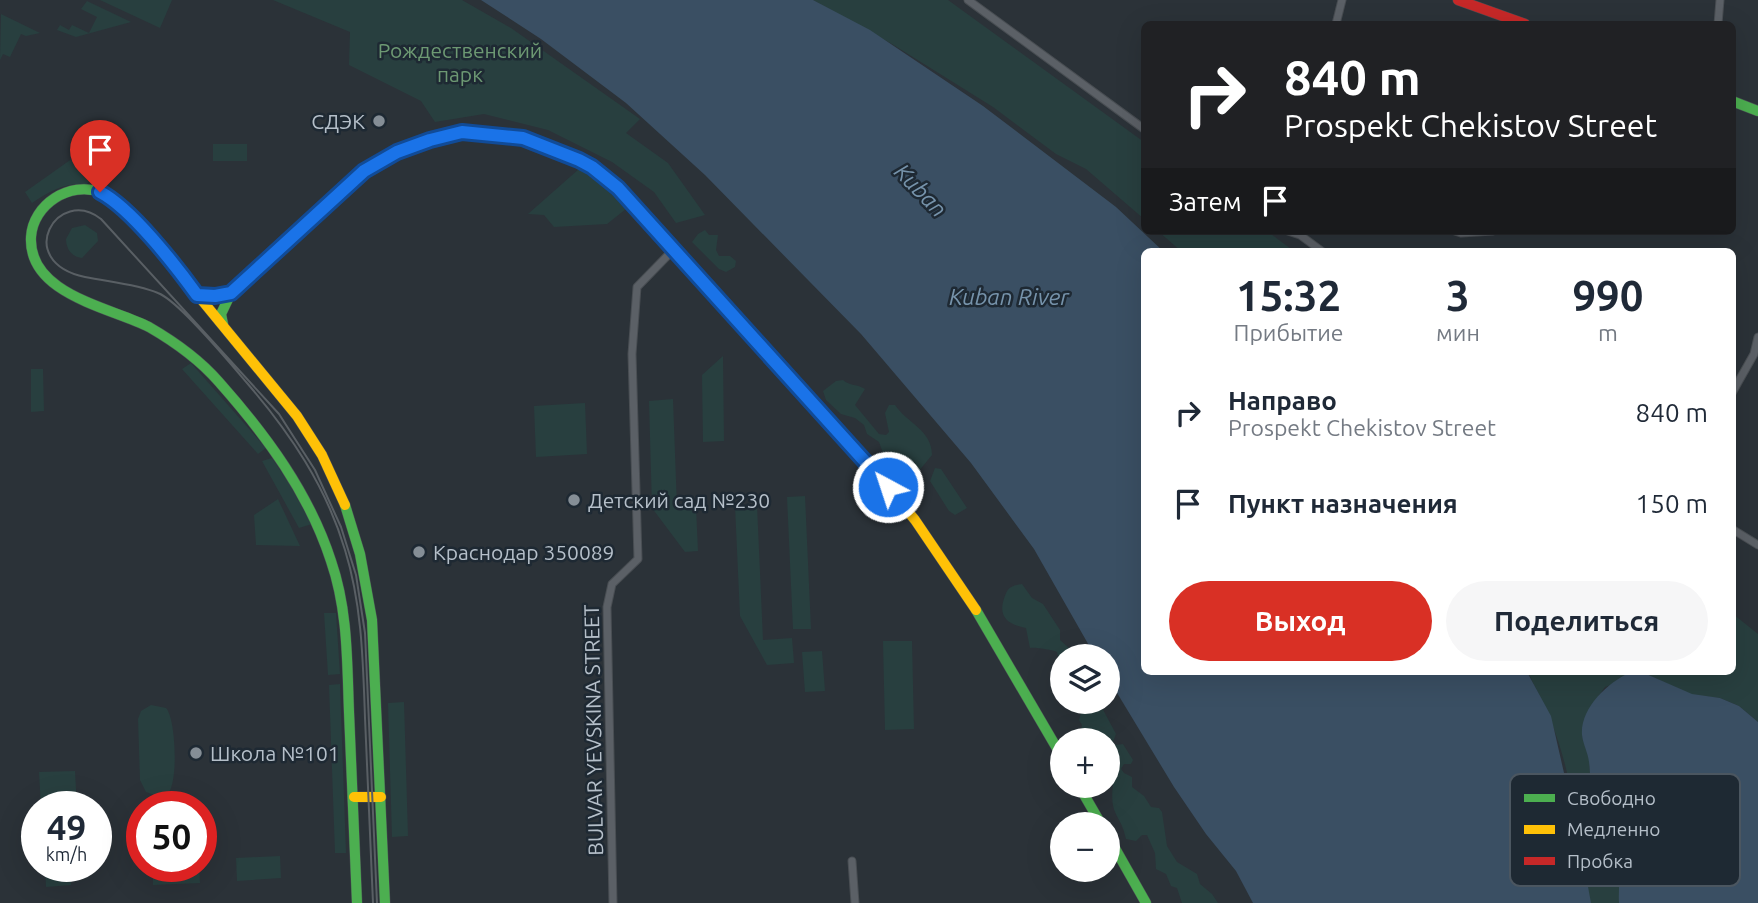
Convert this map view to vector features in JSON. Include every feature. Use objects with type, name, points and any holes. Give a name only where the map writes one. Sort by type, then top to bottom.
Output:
[{"type":"main road","points":[[1458,0],[1517,21]]},
{"type":"main road","points":[[1736,103],[1758,111]]},
{"type":"main road","points":[[225,327],[221,314],[231,293],[364,171],[397,152],[462,132],[523,138],[579,160],[618,188],[874,470],[915,520],[964,589],[1050,736]]},
{"type":"main road","points":[[357,903],[343,605],[319,527],[295,480],[273,446],[197,360],[159,333],[116,312],[77,298],[46,278],[38,268],[32,252],[31,232],[36,219],[46,204],[68,192],[100,192],[133,219],[225,327],[299,421],[321,454],[343,499],[353,525],[368,584],[375,633],[385,903]]},
{"type":"main road","points":[[197,295],[231,293]]},
{"type":"main road","points":[[354,797],[381,796]]},
{"type":"main road","points":[[1120,857],[1146,903]]},
{"type":"street","points":[[968,0],[1141,128]]},
{"type":"street","points":[[1337,21],[1342,0]]},
{"type":"street","points":[[1718,21],[1720,0]]},
{"type":"street","points":[[1302,235],[1318,248]]},
{"type":"street","name":"BULVAR YEVSKINA STREET","points":[[613,903],[607,607],[612,584],[638,559],[632,354],[636,287],[674,249]]},
{"type":"street","points":[[1736,386],[1754,354],[1758,337]]},
{"type":"street","points":[[1736,531],[1758,545]]},
{"type":"street","points":[[852,861],[855,903]]},
{"type":"green space","points":[[100,0],[172,0],[160,28]]},
{"type":"green space","name":"Рождественский парк","points":[[273,0],[462,0],[511,28],[640,119],[626,133],[668,163],[705,215],[676,223],[654,192],[612,162],[548,130],[484,114],[435,122],[421,101],[349,65],[350,32]]},
{"type":"green space","points":[[813,0],[948,0],[1141,140],[1141,216],[1086,169],[1056,154],[993,107],[892,44]]},
{"type":"green space","points":[[87,1],[131,22],[76,37],[57,30],[60,25],[69,30],[72,25],[89,33],[97,17],[81,9]]},
{"type":"green space","points":[[1,14],[40,33],[26,36],[21,34],[10,57],[3,54],[0,60]]},
{"type":"green space","points":[[213,144],[247,144],[247,161],[213,161]]},
{"type":"green space","points":[[73,158],[84,164],[90,180],[87,184],[58,188],[32,203],[25,192]]},
{"type":"green space","points":[[579,169],[602,184],[626,209],[607,224],[554,227],[544,215],[528,214]]},
{"type":"green space","points":[[85,225],[97,233],[98,241],[82,258],[70,252],[66,239],[72,228]]},
{"type":"green space","points":[[705,230],[709,235],[718,235],[716,250],[719,256],[730,256],[736,261],[735,267],[726,272],[719,269],[692,242]]},
{"type":"green space","points":[[1163,235],[1272,235],[1290,248],[1177,248]]},
{"type":"green space","points":[[723,356],[724,441],[703,442],[702,375]]},
{"type":"green space","points":[[191,363],[266,448],[258,454],[182,369]]},
{"type":"green space","points":[[31,369],[43,369],[44,411],[31,412]]},
{"type":"green space","points":[[843,380],[865,389],[855,405],[879,434],[886,435],[889,432],[885,413],[889,405],[895,405],[928,439],[932,455],[918,472],[911,474],[894,463],[892,455],[888,451],[883,453],[879,442],[867,434],[864,425],[855,418],[841,414],[826,400],[823,391],[836,381]]},
{"type":"green space","points":[[673,399],[677,508],[696,507],[698,551],[685,552],[652,508],[649,401]]},
{"type":"green space","points":[[585,403],[587,454],[536,457],[534,406]]},
{"type":"green space","points":[[272,458],[312,524],[299,528],[262,461]]},
{"type":"green space","points":[[935,468],[941,469],[967,508],[955,515],[949,511],[930,481]]},
{"type":"green space","points":[[805,496],[811,629],[793,629],[787,497]]},
{"type":"green space","points":[[278,499],[300,546],[256,545],[254,515]]},
{"type":"green space","points":[[757,505],[763,640],[792,638],[794,663],[767,665],[740,616],[735,506]]},
{"type":"green space","points":[[1022,584],[1032,598],[1043,604],[1060,630],[1060,640],[1064,644],[1050,644],[1050,650],[1030,648],[1026,628],[1011,623],[1003,613],[1003,602],[1011,587]]},
{"type":"green space","points":[[324,613],[336,613],[340,674],[328,675]]},
{"type":"green space","points":[[1736,616],[1758,634],[1758,722],[1739,706],[1720,698],[1692,695],[1648,675],[1736,675]]},
{"type":"green space","points":[[883,641],[912,641],[914,729],[885,730]]},
{"type":"green space","points":[[822,651],[825,691],[805,692],[802,652]]},
{"type":"green space","points":[[1529,675],[1638,675],[1605,687],[1592,705],[1584,722],[1582,735],[1589,758],[1590,774],[1567,774],[1551,721]]},
{"type":"green space","points":[[340,684],[346,853],[335,853],[329,685]]},
{"type":"green space","points":[[404,702],[408,836],[392,837],[388,703]]},
{"type":"green space","points":[[151,705],[166,708],[169,714],[175,750],[174,775],[169,791],[146,791],[140,780],[138,719],[141,711]]},
{"type":"green space","points":[[1081,714],[1105,714],[1113,728],[1081,728]]},
{"type":"green space","points":[[1120,744],[1123,744],[1133,760],[1131,764],[1124,764],[1121,769],[1132,777],[1132,787],[1144,796],[1151,807],[1159,808],[1162,812],[1167,846],[1177,862],[1197,874],[1200,884],[1218,903],[1182,903],[1177,888],[1171,886],[1166,874],[1156,869],[1155,853],[1147,835],[1142,835],[1136,841],[1126,839],[1120,822],[1120,812],[1115,812],[1112,798],[1120,798]]},
{"type":"green space","points":[[75,771],[76,791],[40,791],[39,772]]},
{"type":"green space","points":[[280,856],[281,878],[237,881],[236,858]]},
{"type":"green space","points":[[46,882],[71,882],[71,885],[46,887]]},
{"type":"green space","points":[[153,882],[200,883],[153,885]]},
{"type":"green space","points":[[1585,886],[1621,886],[1619,903],[1587,903]]},
{"type":"water","name":"Kuban River","points":[[481,0],[813,0],[870,30],[983,106],[1116,207],[1141,230],[1141,235],[1146,235],[1160,248],[1141,248],[1141,675],[1529,675],[1551,716],[1564,774],[1510,774],[1510,886],[1588,886],[1591,903],[1253,903],[1236,871],[1206,834],[1174,787],[1120,698],[1120,644],[1088,644],[1034,549],[971,463],[861,334],[705,175],[626,103],[541,39]]},
{"type":"water","points":[[1649,675],[1692,694],[1720,698],[1739,706],[1758,722],[1758,903],[1619,903],[1619,886],[1740,886],[1740,774],[1590,774],[1582,735],[1585,716],[1596,698],[1621,677]]},
{"type":"tram line","points":[[373,903],[361,633],[351,571],[328,504],[305,461],[278,421],[217,348],[167,298],[132,285],[85,277],[63,269],[51,256],[47,243],[50,229],[58,218],[70,211],[85,211],[101,219],[279,414],[315,470],[341,527],[356,575],[365,633],[377,903]]},
{"type":"traffic: fast","points":[[1736,103],[1758,111]]},
{"type":"traffic: fast","points":[[223,324],[221,314],[231,293],[353,180],[396,153],[428,141],[461,135],[494,135],[526,140],[558,150],[588,166],[617,187],[671,246]]},
{"type":"traffic: fast","points":[[141,226],[112,198],[100,192],[89,189],[66,193],[55,198],[38,214],[31,237],[34,256],[43,272],[56,285],[93,305],[149,327],[203,366],[269,444],[311,512],[337,579],[344,617],[357,903]]},
{"type":"traffic: fast","points":[[197,295],[231,293]]},
{"type":"traffic: fast","points":[[345,505],[360,554],[372,620],[385,903]]},
{"type":"traffic: fast","points":[[976,610],[1050,736]]},
{"type":"traffic: fast","points":[[1086,798],[1094,812]]},
{"type":"traffic: fast","points":[[1120,857],[1146,903]]},
{"type":"traffic: slow","points":[[141,226],[297,416],[322,455],[345,505]]},
{"type":"traffic: slow","points":[[671,246],[874,470],[915,520],[976,610]]},
{"type":"traffic: slow","points":[[354,797],[381,797]]},
{"type":"traffic: jam","points":[[1458,0],[1517,21]]},
{"type":"place","name":"СДЭК","points":[[379,121]]},
{"type":"place","name":"Детский сад №230","points":[[574,500]]},
{"type":"place","name":"Краснодар 350089","points":[[419,552]]},
{"type":"place","name":"Школа №101","points":[[196,753]]},
{"type":"route","points":[[100,192],[133,219],[197,295],[215,296],[231,293],[364,171],[397,152],[462,132],[523,138],[545,145],[592,167],[618,188],[888,487]]},
{"type":"water label","name":"Kuban","points":[[921,190]]}]
